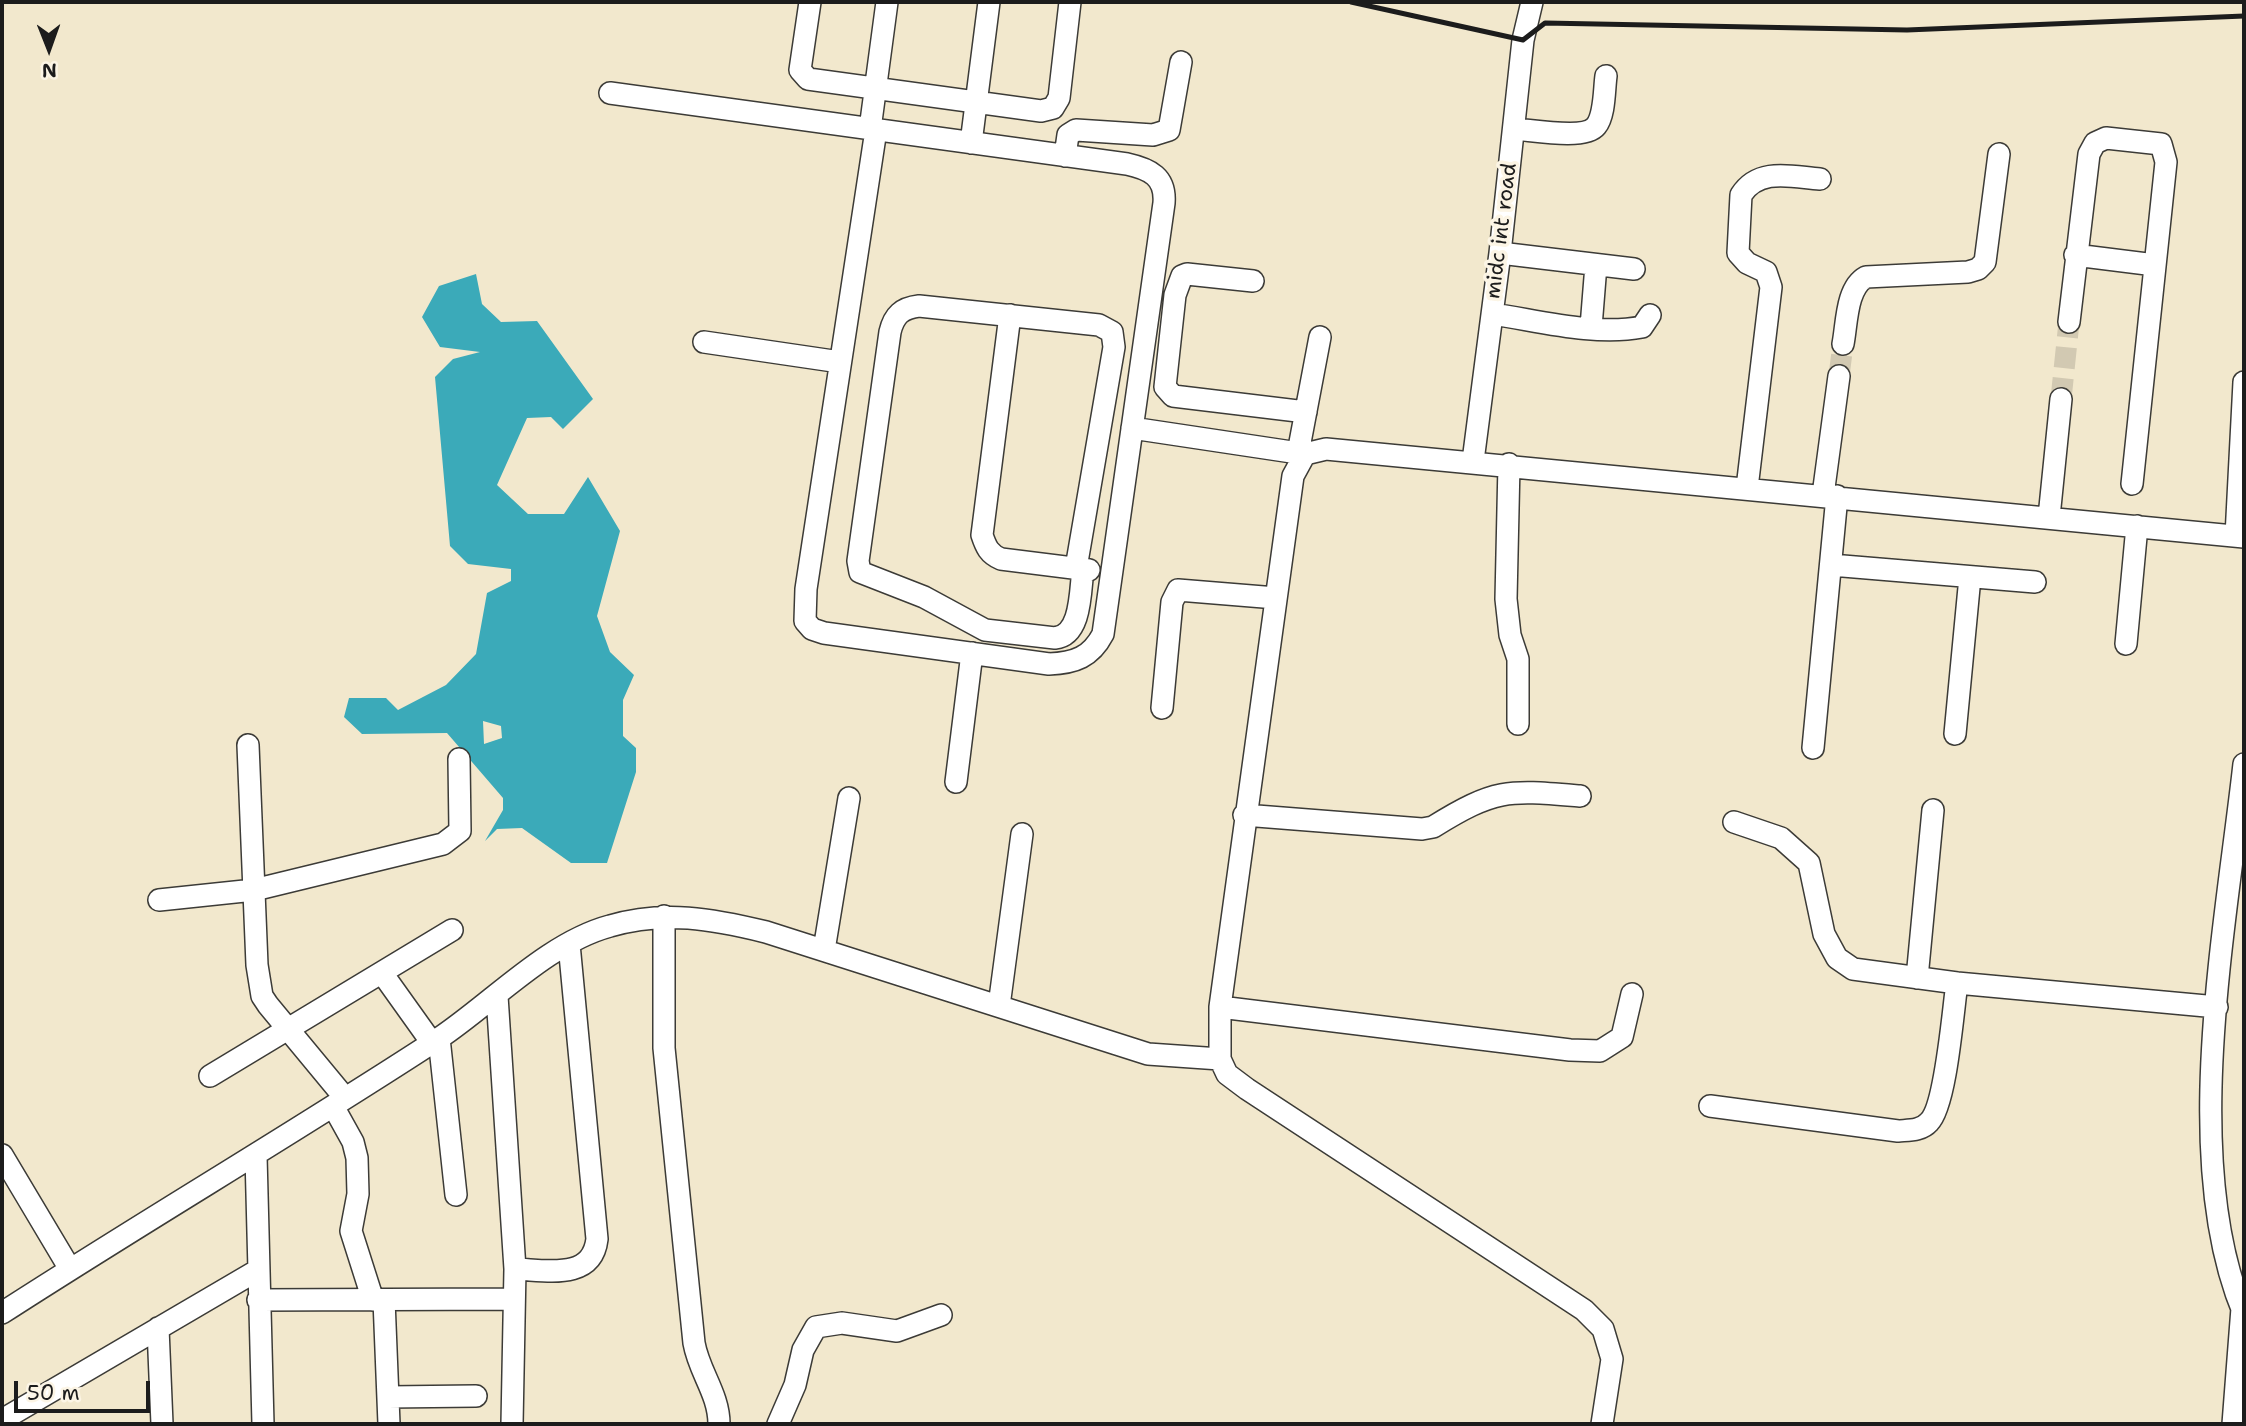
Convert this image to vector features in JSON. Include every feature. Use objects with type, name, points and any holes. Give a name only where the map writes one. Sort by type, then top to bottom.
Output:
[{"type":"street","points":[[810,2],[801,62],[804,76],[976,104],[1041,111],[1056,105],[1070,2]]},
{"type":"street","points":[[610,93],[873,129],[1065,156],[1149,170],[1162,183],[1165,192],[1103,634],[1097,646],[1081,659],[1049,664],[824,633],[812,629],[806,621],[806,589],[873,129],[875,88],[887,2]]},
{"type":"street","points":[[971,143],[989,2]]},
{"type":"street","name":"midc int road","points":[[1473,461],[1493,314],[1523,40],[1532,2]]},
{"type":"street","points":[[1065,156],[1068,135],[1076,130],[1153,135],[1170,130],[1181,62]]},
{"type":"street","points":[[1514,129],[1576,134],[1591,130],[1599,122],[1606,76]]},
{"type":"street","points":[[2069,322],[2086,170],[2095,143],[2106,138],[2161,144],[2166,162],[2132,484]]},
{"type":"street","points":[[1843,344],[1852,293],[1860,280],[1866,277],[1978,270],[1984,262],[1999,154]]},
{"type":"street","points":[[1746,488],[1770,287],[1766,272],[1747,263],[1738,253],[1741,195],[1756,179],[1770,176],[1820,179]]},
{"type":"street","points":[[1500,253],[1634,269]]},
{"type":"street","points":[[2075,255],[2155,265]]},
{"type":"street","points":[[1591,327],[1596,265]]},
{"type":"street","points":[[1253,281],[1187,274],[1182,276],[1175,295],[1165,387],[1173,396],[1306,412]]},
{"type":"street","points":[[919,306],[1010,315],[1099,325],[1109,329],[1113,335],[1114,347],[1072,629],[1063,637],[985,630],[924,597],[863,575],[858,567],[892,321],[899,312],[919,306]]},
{"type":"street","points":[[1493,314],[1591,327],[1642,327],[1650,315]]},
{"type":"street","points":[[1010,315],[982,535],[992,555],[1001,559],[1112,573]]},
{"type":"street","points":[[1321,337],[1306,412],[1302,454],[1293,476],[1244,815],[1220,1007],[1220,1059],[1227,1074],[1247,1089],[1584,1310],[1603,1329],[1612,1359],[1602,1424]]},
{"type":"street","points":[[704,342],[840,362]]},
{"type":"street","points":[[1812,748],[1830,565],[1830,496],[1839,376]]},
{"type":"street","points":[[1132,428],[1302,454],[1326,449],[1509,464],[2240,536],[2244,382]]},
{"type":"street","points":[[2049,517],[2061,399]]},
{"type":"street","points":[[1509,464],[1506,599],[1510,635],[1518,659],[1518,724]]},
{"type":"street","points":[[2126,645],[2137,526]]},
{"type":"street","points":[[1830,565],[2035,582]]},
{"type":"street","points":[[1955,734],[1970,576]]},
{"type":"street","points":[[1162,708],[1172,602],[1178,590],[1276,598]]},
{"type":"street","points":[[956,782],[972,653]]},
{"type":"street","points":[[248,745],[257,965],[262,996],[339,1102],[354,1142],[358,1194],[351,1231],[379,1300],[390,1424]]},
{"type":"street","points":[[159,900],[254,890],[443,844],[454,838],[462,821],[459,759]]},
{"type":"street","points":[[2233,1424],[2243,1311],[2222,1235],[2210,1158],[2217,1007],[2244,764]]},
{"type":"street","points":[[1244,815],[1422,829],[1433,827],[1471,803],[1505,793],[1580,796]]},
{"type":"street","points":[[824,950],[849,798]]},
{"type":"street","points":[[1917,978],[1933,810]]},
{"type":"street","points":[[1734,822],[1781,838],[1809,863],[1824,934],[1837,958],[1853,969],[1957,983],[2217,1007]]},
{"type":"street","points":[[999,1006],[1022,834]]},
{"type":"street","points":[[664,916],[664,1048],[694,1343],[697,1357],[716,1398],[719,1424]]},
{"type":"street","points":[[2,1313],[256,1156],[435,1040],[569,944],[609,926],[664,916],[709,918],[824,950],[1148,1054],[1220,1059]]},
{"type":"street","points":[[210,1076],[452,930]]},
{"type":"street","points":[[515,1269],[563,1271],[579,1268],[596,1252],[597,1239],[569,944]]},
{"type":"street","points":[[382,973],[435,1040],[456,1195]]},
{"type":"street","points":[[1710,1106],[1898,1132],[1917,1130],[1930,1122],[1939,1104],[1957,983]]},
{"type":"street","points":[[1220,1007],[1570,1050],[1600,1051],[1622,1037],[1632,994]]},
{"type":"street","points":[[497,996],[515,1269],[512,1424]]},
{"type":"street","points":[[2,1155],[70,1269]]},
{"type":"street","points":[[256,1156],[262,1424]]},
{"type":"street","points":[[2,1420],[258,1270]]},
{"type":"street","points":[[258,1300],[514,1299]]},
{"type":"street","points":[[778,1424],[795,1385],[807,1338],[816,1327],[825,1323],[842,1323],[897,1331],[941,1315]]},
{"type":"street","points":[[158,1328],[162,1424]]},
{"type":"street","points":[[388,1397],[476,1396]]},
{"type":"water","points":[[476,274],[482,304],[501,322],[537,321],[593,399],[563,429],[551,417],[527,418],[497,485],[528,514],[564,514],[588,477],[620,531],[597,616],[610,652],[634,675],[623,700],[623,736],[636,748],[636,772],[607,863],[571,863],[522,828],[497,829],[485,841],[503,810],[503,798],[447,733],[362,734],[344,717],[349,698],[386,698],[398,710],[446,685],[476,654],[487,593],[511,581],[511,569],[468,564],[450,546],[435,377],[453,359],[480,352],[440,347],[422,317],[439,286]],"holes":[[[483,721],[501,726],[502,738],[484,744]]]},
{"type":"tunnel","points":[[2061,399],[2069,322]]},
{"type":"tunnel","points":[[1839,376],[1843,344]]},
{"type":"railway","points":[[1351,2],[1523,40],[1545,23],[1907,30],[2244,16]]}]
